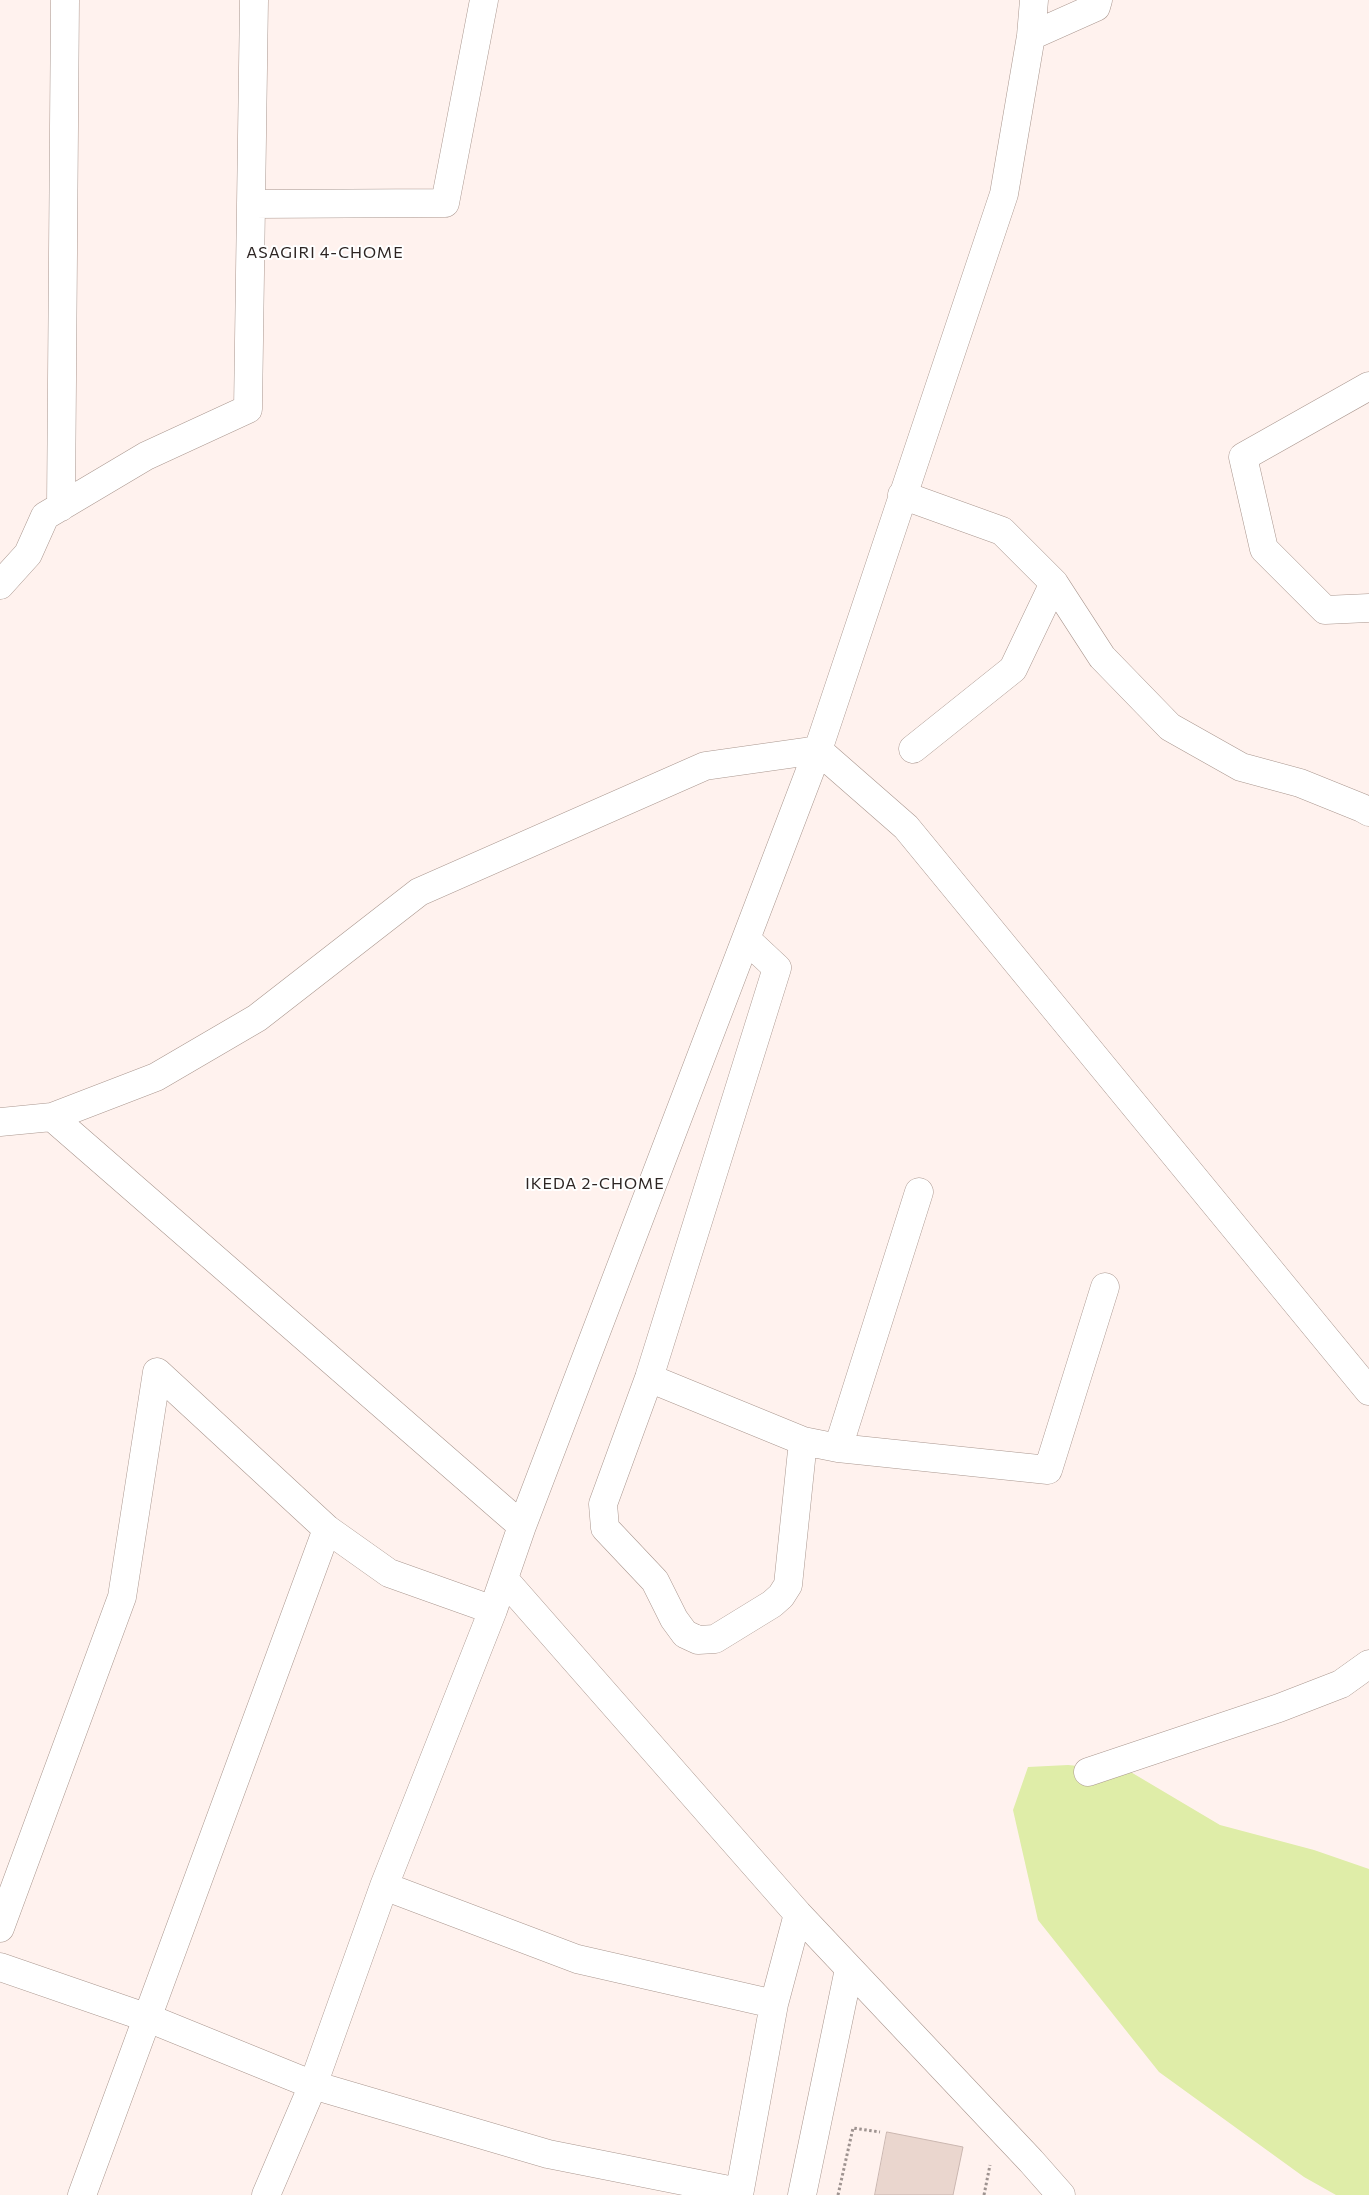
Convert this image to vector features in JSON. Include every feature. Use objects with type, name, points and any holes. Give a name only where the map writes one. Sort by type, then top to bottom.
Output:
[{"type":"street","points":[[61,507],[65,0]]},
{"type":"street","points":[[0,585],[28,554],[45,516],[146,456],[248,409],[254,0]]},
{"type":"street","points":[[252,204],[445,203],[484,0]]},
{"type":"street","points":[[266,2195],[314,2085],[384,1886],[493,1610],[522,1526],[818,750],[1004,194],[1031,36],[1034,0]]},
{"type":"street","points":[[1031,36],[1096,7],[1098,0]]},
{"type":"street","points":[[1361,604],[1325,610],[1264,549],[1243,457],[1369,386]]},
{"type":"street","points":[[902,495],[1002,531],[1054,583],[1102,658],[1170,727],[1241,767],[1300,783],[1369,812]]},
{"type":"street","points":[[913,748],[1013,669],[1054,583]]},
{"type":"street","points":[[0,1122],[52,1117],[156,1077],[257,1018],[419,892],[704,766],[818,750],[906,827],[1369,1391]]},
{"type":"street","points":[[746,938],[777,968],[649,1378],[602,1504],[605,1528],[655,1581],[674,1619],[685,1634],[698,1640],[715,1638],[772,1604],[788,1585],[803,1441]]},
{"type":"street","points":[[52,1117],[522,1526]]},
{"type":"street","points":[[838,1448],[919,1192]]},
{"type":"street","points":[[649,1378],[803,1441],[838,1448],[1048,1470],[1105,1286]]},
{"type":"street","points":[[0,1928],[122,1596],[157,1372],[327,1529],[389,1573],[493,1610]]},
{"type":"street","points":[[82,2195],[327,1529]]},
{"type":"street","points":[[504,1579],[798,1914],[1061,2195]]},
{"type":"street","points":[[1088,1772],[1279,1708],[1341,1684],[1369,1664]]},
{"type":"street","points":[[384,1886],[577,1959],[774,2004]]},
{"type":"street","points":[[0,1967],[148,2018],[314,2085],[548,2154],[739,2194],[774,2004],[798,1914]]},
{"type":"street","points":[[802,2195],[849,1969]]},
{"type":"path","points":[[838,2195],[853,2128],[880,2132]]},
{"type":"path","points":[[984,2195],[990,2163]]},
{"type":"green space","points":[[1068,1765],[1129,1771],[1220,1825],[1314,1850],[1369,1869],[1369,2195],[1336,2195],[1304,2177],[1159,2072],[1038,1920],[1013,1810],[1028,1767]]},
{"type":"building","points":[[887,2132],[963,2147],[953,2195],[875,2195]]},
{"type":"district","name":"ASAGIRI 4-CHOME","points":[[325,253]]},
{"type":"district","name":"IKEDA 2-CHOME","points":[[595,1184]]}]
